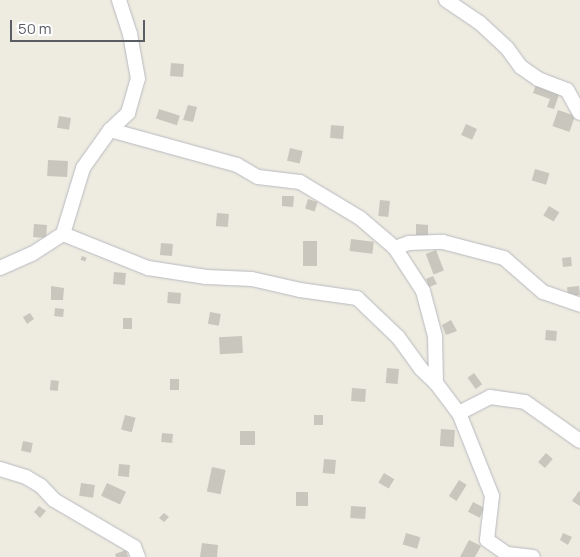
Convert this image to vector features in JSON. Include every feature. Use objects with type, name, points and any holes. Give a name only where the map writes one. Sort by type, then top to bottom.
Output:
[{"type":"street","points":[[0,268],[32,254],[63,234],[83,168],[110,130],[128,113],[138,79],[130,34],[119,0]]},
{"type":"street","points":[[446,0],[480,23],[507,48],[521,67],[538,79],[567,90],[580,113]]},
{"type":"street","points":[[110,130],[237,165],[258,177],[300,182],[360,218],[395,248],[423,291],[436,336],[436,383]]},
{"type":"street","points":[[63,234],[148,268],[206,278],[252,279],[300,290],[357,298],[398,337],[421,369],[436,383],[459,413],[492,496],[487,540],[509,555],[533,557]]},
{"type":"street","points":[[395,248],[409,243],[443,242],[504,258],[544,292],[580,305]]},
{"type":"street","points":[[459,413],[490,397],[525,402],[580,440]]},
{"type":"street","points":[[0,469],[26,476],[41,486],[54,500],[134,547],[138,557]]},
{"type":"building","points":[[171,63],[184,64],[183,77],[170,76]]},
{"type":"building","points":[[536,84],[560,92],[554,109],[547,107],[550,99],[533,93]]},
{"type":"building","points":[[188,105],[197,107],[193,122],[183,120]]},
{"type":"building","points":[[159,109],[180,116],[177,125],[156,119]]},
{"type":"building","points":[[558,110],[575,116],[569,132],[552,126]]},
{"type":"building","points":[[59,116],[71,118],[69,130],[57,128]]},
{"type":"building","points":[[466,124],[477,129],[472,140],[461,135]]},
{"type":"building","points":[[331,125],[344,126],[343,139],[330,138]]},
{"type":"building","points":[[290,148],[303,151],[300,164],[287,161]]},
{"type":"building","points":[[48,160],[68,161],[67,177],[47,176]]},
{"type":"building","points":[[535,169],[549,173],[546,185],[532,181]]},
{"type":"building","points":[[282,196],[294,196],[293,207],[282,206]]},
{"type":"building","points":[[308,199],[318,202],[315,211],[305,209]]},
{"type":"building","points":[[380,200],[390,201],[388,217],[378,216]]},
{"type":"building","points":[[549,206],[559,212],[554,222],[543,215]]},
{"type":"building","points":[[217,213],[229,214],[228,227],[216,226]]},
{"type":"building","points":[[34,224],[47,225],[46,238],[33,237]]},
{"type":"building","points":[[416,224],[428,225],[428,236],[416,235]]},
{"type":"building","points":[[351,239],[374,242],[372,254],[350,251]]},
{"type":"building","points":[[303,241],[317,241],[317,266],[303,266]]},
{"type":"building","points":[[161,243],[173,244],[172,256],[160,255]]},
{"type":"building","points":[[436,250],[444,271],[434,274],[426,254]]},
{"type":"building","points":[[82,256],[87,258],[85,262],[81,260]]},
{"type":"building","points":[[571,257],[572,266],[563,267],[562,258]]},
{"type":"building","points":[[114,272],[126,273],[125,285],[113,284]]},
{"type":"building","points":[[433,276],[437,284],[429,287],[426,279]]},
{"type":"building","points":[[51,286],[64,288],[63,300],[51,300]]},
{"type":"building","points":[[579,286],[580,295],[568,296],[567,287]]},
{"type":"building","points":[[168,292],[181,293],[180,304],[167,303]]},
{"type":"building","points":[[55,308],[64,309],[63,317],[54,316]]},
{"type":"building","points":[[210,312],[221,314],[219,326],[208,324]]},
{"type":"building","points":[[30,313],[34,319],[27,324],[23,317]]},
{"type":"building","points":[[123,318],[132,318],[132,329],[123,329]]},
{"type":"building","points":[[451,320],[457,331],[446,335],[442,325]]},
{"type":"building","points":[[546,330],[557,331],[556,341],[545,340]]},
{"type":"building","points":[[242,336],[243,353],[220,354],[219,337]]},
{"type":"building","points":[[387,368],[399,369],[398,384],[386,383]]},
{"type":"building","points":[[474,373],[482,384],[476,389],[468,378]]},
{"type":"building","points":[[170,379],[179,379],[179,390],[170,390]]},
{"type":"building","points":[[51,380],[59,381],[58,391],[50,390]]},
{"type":"building","points":[[352,388],[366,389],[365,402],[351,401]]},
{"type":"building","points":[[125,415],[136,418],[132,432],[121,429]]},
{"type":"building","points":[[314,415],[323,415],[323,425],[314,425]]},
{"type":"building","points":[[441,429],[455,430],[454,447],[440,446]]},
{"type":"building","points":[[240,431],[255,431],[255,445],[240,445]]},
{"type":"building","points":[[162,433],[173,434],[172,443],[161,442]]},
{"type":"building","points":[[23,441],[33,443],[31,453],[21,451]]},
{"type":"building","points":[[546,453],[553,459],[545,468],[538,462]]},
{"type":"building","points":[[324,459],[336,460],[335,474],[323,473]]},
{"type":"building","points":[[119,464],[130,465],[129,477],[118,476]]},
{"type":"building","points":[[212,467],[226,470],[220,494],[207,491]]},
{"type":"building","points":[[384,473],[394,479],[389,489],[378,482]]},
{"type":"building","points":[[459,480],[467,485],[457,501],[449,496]]},
{"type":"building","points":[[81,483],[95,485],[93,498],[79,496]]},
{"type":"building","points":[[107,483],[126,492],[120,505],[101,496]]},
{"type":"building","points":[[296,492],[308,492],[308,506],[296,506]]},
{"type":"building","points":[[580,492],[580,506],[572,501]]},
{"type":"building","points":[[473,502],[485,508],[480,518],[468,512]]},
{"type":"building","points":[[39,506],[46,511],[40,518],[34,512]]},
{"type":"building","points":[[351,506],[366,507],[365,519],[350,518]]},
{"type":"building","points":[[164,513],[169,517],[164,522],[159,518]]},
{"type":"building","points":[[406,533],[420,537],[417,549],[403,545]]},
{"type":"building","points":[[563,533],[572,537],[568,545],[560,540]]},
{"type":"building","points":[[469,540],[481,546],[475,557],[460,557]]},
{"type":"building","points":[[202,543],[218,545],[217,557],[200,557]]},
{"type":"building","points":[[126,550],[128,557],[116,557],[115,554]]}]
